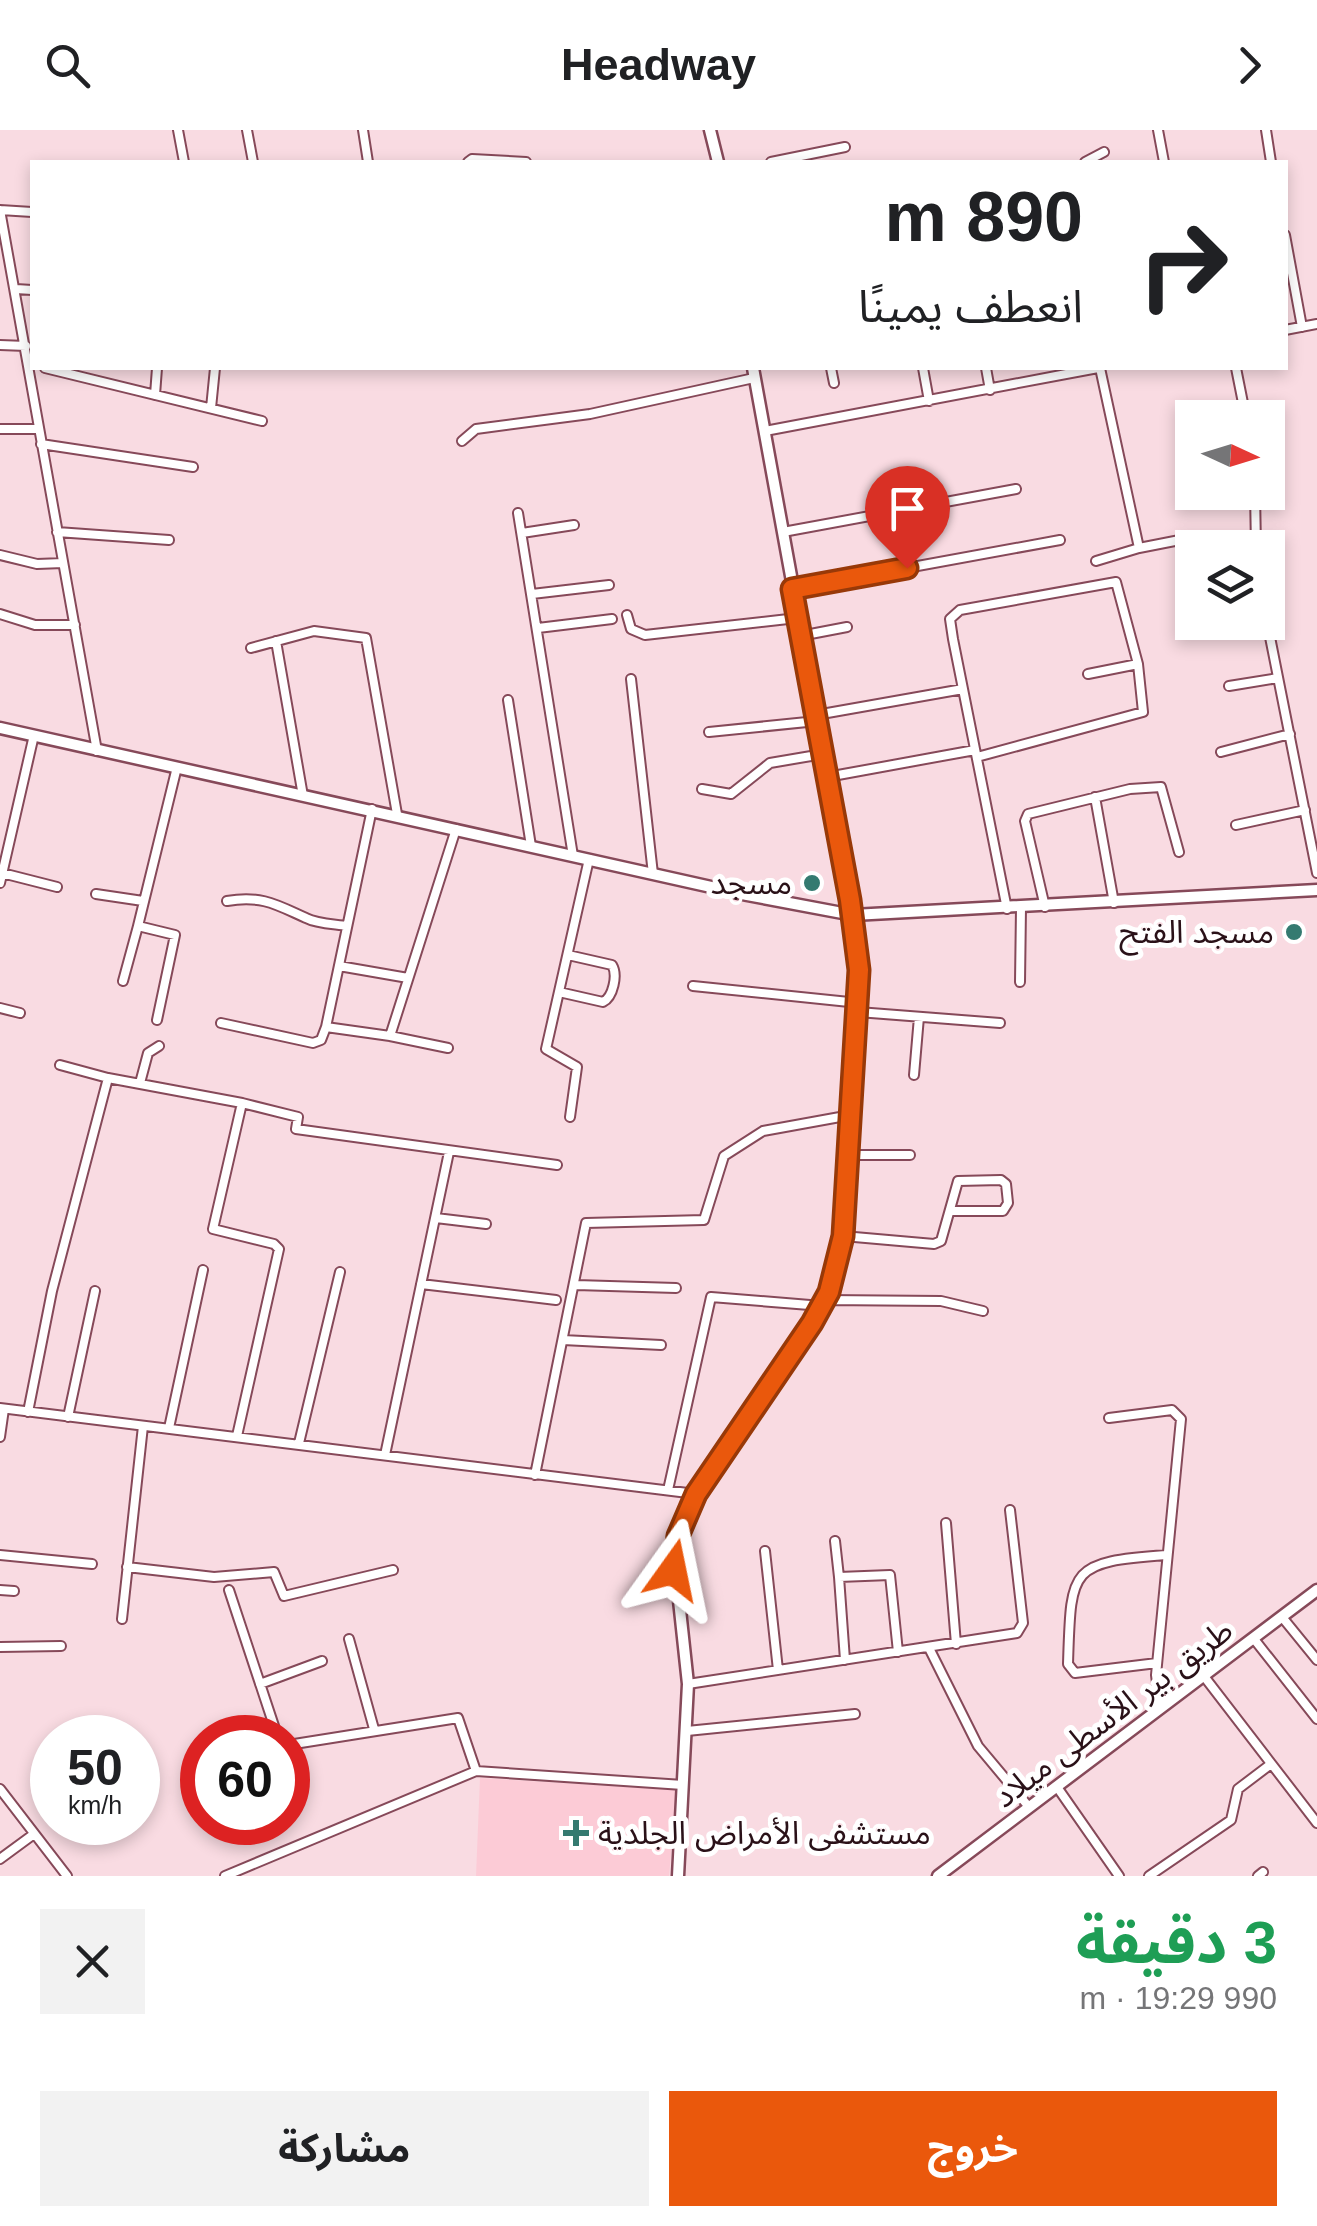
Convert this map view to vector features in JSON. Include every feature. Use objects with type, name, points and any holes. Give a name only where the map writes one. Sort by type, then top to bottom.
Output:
[{"type":"main road","points":[[710,130],[718,160]]},
{"type":"main road","points":[[678,1876],[688,1684],[673,1570],[678,1536],[696,1494],[823,1303],[843,1236],[859,1007],[853,915],[753,372]]},
{"type":"main road","points":[[0,728],[853,915],[1045,908],[1317,890]]},
{"type":"main road","name":"طريق بير الأسطى ميلاد","points":[[938,1876],[1317,1590]]},
{"type":"street","points":[[178,130],[184,160]]},
{"type":"street","points":[[247,130],[253,160]]},
{"type":"street","points":[[363,130],[368,160]]},
{"type":"street","points":[[1158,130],[1164,160]]},
{"type":"street","points":[[1266,130],[1272,160]]},
{"type":"street","points":[[781,160],[845,147]]},
{"type":"street","points":[[1089,160],[1104,152]]},
{"type":"street","points":[[30,212],[0,210],[30,360]]},
{"type":"street","points":[[1288,251],[1302,327]]},
{"type":"street","points":[[16,289],[30,290]]},
{"type":"street","points":[[1288,329],[1317,324]]},
{"type":"street","points":[[0,345],[26,346]]},
{"type":"street","points":[[32,370],[40,444],[97,751]]},
{"type":"street","points":[[53,370],[262,420]]},
{"type":"street","points":[[98,370],[98,381]]},
{"type":"street","points":[[155,394],[157,370]]},
{"type":"street","points":[[211,408],[214,370]]},
{"type":"street","points":[[831,370],[834,384]]},
{"type":"street","points":[[923,370],[929,401]]},
{"type":"street","points":[[986,370],[990,390]]},
{"type":"street","points":[[765,431],[1089,370]]},
{"type":"street","points":[[1099,370],[1139,548]]},
{"type":"street","points":[[1236,370],[1242,400]]},
{"type":"street","points":[[462,441],[476,429],[590,414],[753,372]]},
{"type":"street","points":[[0,429],[38,429]]},
{"type":"street","points":[[40,444],[193,468]]},
{"type":"street","points":[[783,532],[1016,489]]},
{"type":"street","points":[[518,513],[573,856]]},
{"type":"street","points":[[522,533],[574,525]]},
{"type":"street","points":[[57,532],[169,540]]},
{"type":"street","points":[[792,589],[1060,540]]},
{"type":"street","points":[[1096,561],[1175,541]]},
{"type":"street","points":[[0,555],[37,564],[63,563]]},
{"type":"street","points":[[827,777],[976,754],[1136,716],[1146,705],[1120,588],[1112,582],[955,612],[950,623],[963,689],[976,754],[1007,909]]},
{"type":"street","points":[[532,594],[609,585]]},
{"type":"street","points":[[0,614],[35,625],[75,626]]},
{"type":"street","points":[[627,616],[631,629],[645,636],[797,618]]},
{"type":"street","points":[[538,628],[612,619]]},
{"type":"street","points":[[800,636],[847,627]]},
{"type":"street","points":[[251,648],[314,631],[366,638],[397,814]]},
{"type":"street","points":[[1271,640],[1317,873]]},
{"type":"street","points":[[276,641],[303,796]]},
{"type":"street","points":[[1088,674],[1138,664]]},
{"type":"street","points":[[1229,686],[1278,678]]},
{"type":"street","points":[[631,679],[652,874]]},
{"type":"street","points":[[710,732],[816,718],[963,689]]},
{"type":"street","points":[[508,700],[531,846]]},
{"type":"street","points":[[1221,752],[1290,734]]},
{"type":"street","points":[[34,735],[1,878],[57,886]]},
{"type":"street","points":[[702,789],[731,794],[770,763],[823,754]]},
{"type":"street","points":[[123,981],[177,767]]},
{"type":"street","points":[[1045,908],[1025,818],[1095,797],[1161,786],[1178,852]]},
{"type":"street","points":[[1095,797],[1114,904]]},
{"type":"street","points":[[221,1023],[312,1043],[321,1040],[372,809]]},
{"type":"street","points":[[1236,825],[1305,810]]},
{"type":"street","points":[[390,1036],[456,828]]},
{"type":"street","points":[[570,1116],[577,1066],[546,1049],[589,859]]},
{"type":"street","points":[[96,894],[143,901]]},
{"type":"street","points":[[228,901],[250,897],[296,910],[304,918],[347,926]]},
{"type":"street","points":[[1020,982],[1021,908]]},
{"type":"street","points":[[138,926],[175,935],[157,1020]]},
{"type":"street","points":[[559,992],[604,1002],[610,997],[615,974],[612,965],[568,955]]},
{"type":"street","points":[[339,966],[408,978]]},
{"type":"street","points":[[693,986],[920,1017],[1000,1023]]},
{"type":"street","points":[[0,1008],[20,1013]]},
{"type":"street","points":[[914,1075],[920,1017]]},
{"type":"street","points":[[326,1028],[448,1048]]},
{"type":"street","points":[[140,1084],[148,1053],[159,1046]]},
{"type":"street","points":[[60,1065],[298,1117],[296,1128],[557,1165]]},
{"type":"street","points":[[28,1412],[52,1291],[108,1078]]},
{"type":"street","points":[[237,1436],[279,1249],[274,1244],[213,1229],[242,1104]]},
{"type":"street","points":[[535,1476],[576,1284],[584,1227],[590,1220],[704,1220],[724,1156],[764,1131],[850,1115]]},
{"type":"street","points":[[385,1456],[449,1152]]},
{"type":"street","points":[[847,1155],[910,1154]]},
{"type":"street","points":[[843,1236],[934,1244],[940,1241],[958,1181],[1001,1180],[1006,1184],[1008,1202],[1003,1211],[950,1211]]},
{"type":"street","points":[[436,1218],[486,1224]]},
{"type":"street","points":[[169,1428],[202,1270]]},
{"type":"street","points":[[299,1443],[340,1272]]},
{"type":"street","points":[[421,1284],[556,1300]]},
{"type":"street","points":[[576,1284],[676,1288]]},
{"type":"street","points":[[68,1417],[96,1291]]},
{"type":"street","points":[[668,1490],[710,1297],[823,1303],[941,1301],[983,1312]]},
{"type":"street","points":[[563,1340],[661,1345]]},
{"type":"street","points":[[0,1437],[2,1408],[696,1494]]},
{"type":"street","points":[[1109,1418],[1172,1410],[1181,1419],[1157,1663],[1160,1706]]},
{"type":"street","points":[[122,1618],[143,1426]]},
{"type":"street","points":[[688,1684],[1017,1634],[1023,1623],[1010,1510]]},
{"type":"street","points":[[946,1523],[956,1644]]},
{"type":"street","points":[[836,1541],[845,1660]]},
{"type":"street","points":[[765,1551],[778,1670]]},
{"type":"street","points":[[0,1555],[92,1564]]},
{"type":"street","points":[[1157,1663],[1076,1673],[1068,1664],[1070,1602],[1089,1567],[1106,1559],[1166,1556]]},
{"type":"street","points":[[127,1568],[214,1577],[274,1572],[284,1596],[392,1570]]},
{"type":"street","points":[[839,1577],[890,1575],[898,1652]]},
{"type":"street","points":[[0,1590],[14,1590]]},
{"type":"street","points":[[229,1590],[270,1715]]},
{"type":"street","points":[[1282,1617],[1317,1660]]},
{"type":"street","points":[[349,1639],[374,1729]]},
{"type":"street","points":[[1254,1639],[1317,1719]]},
{"type":"street","points":[[0,1647],[61,1646]]},
{"type":"street","points":[[930,1648],[978,1746],[1030,1807]]},
{"type":"street","points":[[260,1684],[322,1662]]},
{"type":"street","points":[[1203,1675],[1317,1823]]},
{"type":"street","points":[[687,1731],[855,1714]]},
{"type":"street","points":[[310,1742],[458,1718],[476,1771]]},
{"type":"street","points":[[1148,1876],[1231,1820],[1238,1790],[1271,1764]]},
{"type":"street","points":[[225,1876],[476,1771],[684,1786]]},
{"type":"street","points":[[1057,1787],[1119,1876]]},
{"type":"street","points":[[0,1789],[30,1829]]},
{"type":"street","points":[[1306,1809],[1317,1802]]},
{"type":"street","points":[[0,1859],[30,1837]]},
{"type":"street","points":[[43,1845],[67,1876]]},
{"type":"shaded area","name":"مستشفى الأمراض الجلدية","points":[[480,1778],[677,1790],[669,1876],[476,1876]]},
{"type":"place","name":"مسجد","points":[[812,883]]},
{"type":"place","name":"مسجد الفتح","points":[[1294,932]]},
{"type":"place","name":"مستشفى الأمراض الجلدية","points":[[576,1833]]},
{"type":"route","points":[[673,1570],[678,1536],[696,1494],[812,1323],[829,1292],[843,1236],[859,970],[850,900],[792,589],[907,568]]}]
